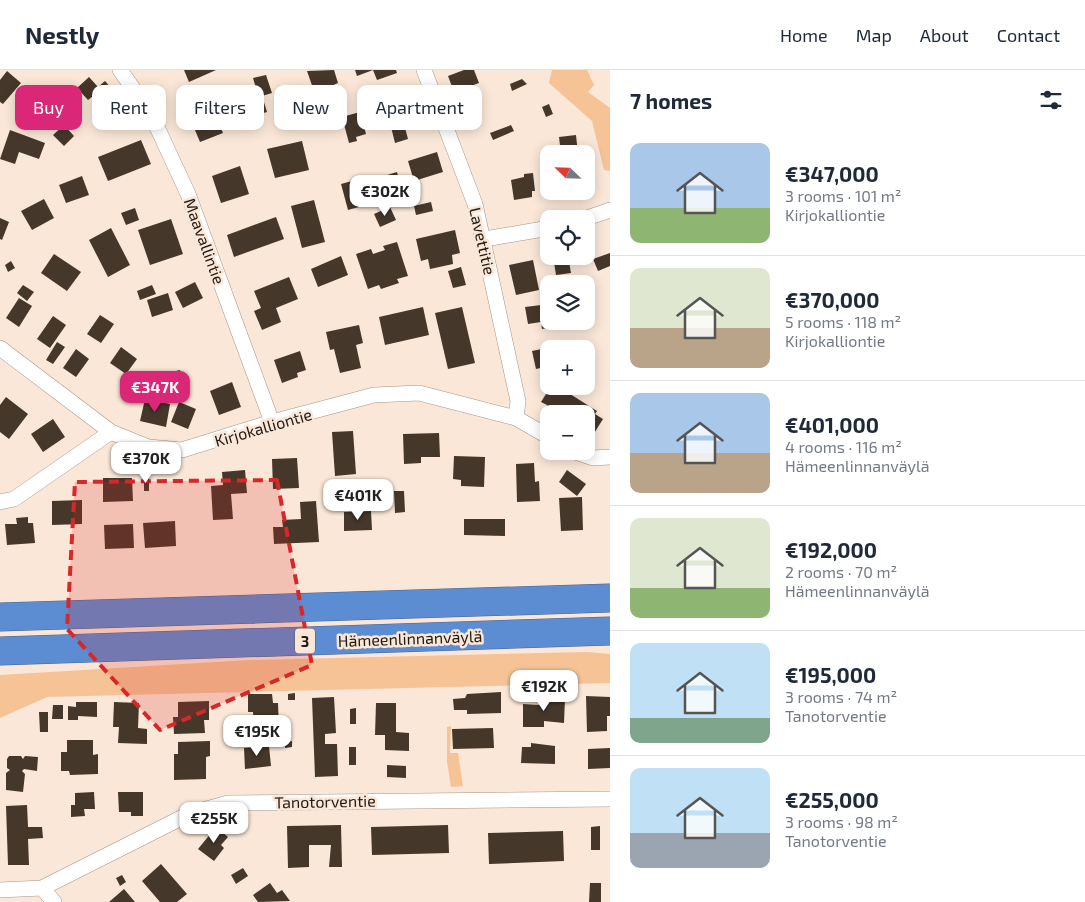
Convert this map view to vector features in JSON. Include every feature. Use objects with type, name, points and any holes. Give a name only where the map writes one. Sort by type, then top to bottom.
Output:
[{"type":"highway","name":"Hämeenlinnanväylä","points":[[0,617],[610,598]]},
{"type":"highway","name":"Hämeenlinnanväylä","points":[[0,652],[610,631]]},
{"type":"street","name":"Maavallintie","points":[[120,70],[151,114],[188,194],[272,422]]},
{"type":"street","name":"Lavettitie","points":[[424,70],[475,204],[518,401],[516,418]]},
{"type":"street","points":[[595,215],[610,210]]},
{"type":"street","points":[[484,239],[540,230]]},
{"type":"street","name":"Kirjokalliontie","points":[[0,348],[111,432],[148,447],[182,450],[272,422],[374,395],[419,393],[516,418],[540,432]]},
{"type":"street","points":[[0,502],[14,499],[111,432]]},
{"type":"street","points":[[595,458],[610,457]]},
{"type":"street","name":"Tanotorventie","points":[[0,890],[42,888],[190,814],[228,803],[610,799]]},
{"type":"street","points":[[42,888],[54,902]]},
{"type":"highlighted area","points":[[277,480],[312,665],[160,730],[67,629],[75,482]]},
{"type":"shaded area","points":[[552,70],[587,70],[594,85],[588,92],[610,108],[610,171],[604,170],[592,121],[549,83]]},
{"type":"shaded area","points":[[587,652],[610,654],[610,683],[47,697],[0,718],[0,675],[249,660]]},
{"type":"shaded area","points":[[451,726],[450,753],[458,753],[463,786],[451,787],[447,762],[447,727]]},
{"type":"building","points":[[184,70],[216,70],[189,82]]},
{"type":"building","points":[[334,70],[338,83],[333,85],[312,85],[307,71]]},
{"type":"building","points":[[355,70],[373,70],[357,76]]},
{"type":"building","points":[[373,70],[396,70],[397,73],[377,80]]},
{"type":"building","points":[[464,70],[474,70],[479,83],[473,85],[451,85],[448,76]]},
{"type":"building","points":[[7,71],[21,83],[15,85],[15,90],[3,104],[0,102],[0,80]]},
{"type":"building","points":[[266,75],[272,93],[264,95],[264,85],[255,85],[253,78]]},
{"type":"building","points":[[89,77],[96,85],[92,85],[92,97],[88,100],[82,93],[82,85],[80,85]]},
{"type":"building","points":[[522,79],[527,84],[512,91],[510,84]]},
{"type":"building","points":[[105,81],[108,85],[100,85]]},
{"type":"building","points":[[264,102],[267,112],[264,113]]},
{"type":"building","points":[[549,104],[553,114],[546,117],[542,107]]},
{"type":"building","points":[[357,113],[357,130],[365,130],[366,134],[356,137],[357,141],[349,143],[346,130],[347,116]]},
{"type":"building","points":[[511,125],[514,131],[493,140],[490,133]]},
{"type":"building","points":[[10,130],[45,143],[39,159],[19,152],[15,164],[0,159]]},
{"type":"building","points":[[58,130],[69,130],[74,136],[64,146],[53,135]]},
{"type":"building","points":[[195,130],[222,130],[223,133],[200,142]]},
{"type":"building","points":[[392,130],[406,130],[408,139],[395,143]]},
{"type":"building","points":[[576,135],[577,145],[560,145],[559,137]]},
{"type":"building","points":[[141,140],[151,164],[108,181],[98,157]]},
{"type":"building","points":[[302,141],[309,170],[275,178],[267,149]]},
{"type":"building","points":[[437,152],[443,172],[414,181],[408,161]]},
{"type":"building","points":[[240,166],[249,194],[221,203],[212,176]]},
{"type":"building","points":[[397,172],[402,191],[388,195],[390,201],[381,203],[374,179]]},
{"type":"building","points":[[533,173],[535,191],[532,191],[532,197],[514,200],[511,180],[524,177],[524,174]]},
{"type":"building","points":[[82,176],[89,195],[66,203],[59,185]]},
{"type":"building","points":[[363,178],[370,204],[348,210],[341,184]]},
{"type":"building","points":[[44,199],[54,218],[32,230],[21,211]]},
{"type":"building","points":[[314,200],[325,242],[302,248],[291,206]]},
{"type":"building","points":[[431,202],[433,211],[416,215],[414,206]]},
{"type":"building","points":[[390,207],[396,220],[380,227],[374,214]]},
{"type":"building","points":[[135,208],[139,220],[126,225],[121,213]]},
{"type":"building","points":[[276,217],[284,239],[234,257],[227,235]]},
{"type":"building","points":[[0,218],[9,222],[2,240],[0,239]]},
{"type":"building","points":[[171,219],[183,254],[150,265],[138,230]]},
{"type":"building","points":[[111,228],[130,265],[108,277],[89,240]]},
{"type":"building","points":[[455,230],[460,253],[452,255],[453,264],[430,269],[428,259],[421,261],[416,239]]},
{"type":"building","points":[[397,242],[408,276],[397,279],[399,283],[381,289],[379,285],[368,289],[356,254],[371,249],[373,254],[385,250],[383,246]]},
{"type":"building","points":[[610,253],[610,266],[598,271],[595,258]]},
{"type":"building","points":[[54,254],[81,272],[67,291],[41,273]]},
{"type":"building","points":[[341,256],[348,275],[318,287],[311,269]]},
{"type":"building","points":[[533,260],[539,290],[516,295],[509,265]]},
{"type":"building","points":[[11,261],[15,268],[8,272],[5,265]]},
{"type":"building","points":[[554,265],[570,265],[571,273],[556,275]]},
{"type":"building","points":[[461,267],[466,285],[453,288],[448,271]]},
{"type":"building","points":[[289,277],[298,299],[276,308],[281,322],[262,330],[254,311],[261,308],[254,291]]},
{"type":"building","points":[[195,282],[203,298],[183,308],[175,292]]},
{"type":"building","points":[[23,285],[34,292],[27,301],[17,293]]},
{"type":"building","points":[[152,285],[156,294],[140,300],[137,291]]},
{"type":"building","points":[[168,293],[173,310],[152,317],[147,300]]},
{"type":"building","points":[[19,298],[32,306],[19,327],[6,318]]},
{"type":"building","points":[[540,305],[540,322],[528,324],[525,307]]},
{"type":"building","points":[[423,307],[429,335],[385,345],[379,317]]},
{"type":"building","points":[[462,307],[475,363],[448,369],[435,313]]},
{"type":"building","points":[[100,315],[114,324],[101,343],[87,334]]},
{"type":"building","points":[[53,316],[66,325],[50,348],[37,339]]},
{"type":"building","points":[[359,325],[363,343],[356,345],[361,368],[340,373],[334,349],[330,350],[326,332]]},
{"type":"building","points":[[57,342],[65,347],[53,364],[46,360]]},
{"type":"building","points":[[121,347],[137,359],[126,374],[110,363]]},
{"type":"building","points":[[76,349],[89,359],[76,377],[63,368]]},
{"type":"building","points":[[540,349],[540,368],[536,369],[532,351]]},
{"type":"building","points":[[300,351],[306,370],[297,373],[298,377],[282,383],[274,360]]},
{"type":"building","points":[[180,370],[187,393],[175,397],[168,373]]},
{"type":"building","points":[[232,382],[241,407],[219,415],[210,391]]},
{"type":"building","points":[[545,395],[572,395],[588,405],[547,405],[541,402]]},
{"type":"building","points":[[6,397],[28,414],[9,439],[0,432],[0,405]]},
{"type":"building","points":[[145,399],[170,404],[166,427],[140,421]]},
{"type":"building","points":[[179,402],[196,409],[188,429],[171,422]]},
{"type":"building","points":[[595,414],[603,419],[595,432]]},
{"type":"building","points":[[53,419],[65,437],[43,452],[31,434]]},
{"type":"building","points":[[353,431],[356,474],[335,476],[332,432]]},
{"type":"building","points":[[439,433],[440,457],[421,457],[421,463],[404,464],[403,434]]},
{"type":"building","points":[[454,456],[485,457],[484,487],[461,486],[461,480],[453,479]]},
{"type":"building","points":[[297,458],[299,488],[273,489],[272,459]]},
{"type":"building","points":[[534,463],[535,482],[539,481],[540,501],[517,502],[516,464]]},
{"type":"building","points":[[245,470],[247,493],[231,494],[233,519],[213,520],[211,486],[223,485],[222,472]]},
{"type":"building","points":[[567,470],[586,484],[577,496],[559,482]]},
{"type":"building","points":[[103,478],[132,478],[133,501],[103,502]]},
{"type":"building","points":[[144,478],[149,478],[149,491],[144,491]]},
{"type":"building","points":[[394,491],[404,491],[405,512],[395,513]]},
{"type":"building","points":[[582,497],[583,530],[561,531],[559,498]]},
{"type":"building","points":[[82,500],[82,524],[52,525],[52,501]]},
{"type":"building","points":[[316,501],[319,542],[274,544],[273,527],[283,527],[282,520],[301,519],[300,502]]},
{"type":"building","points":[[371,511],[372,530],[344,531],[344,512]]},
{"type":"building","points":[[28,517],[28,523],[33,523],[35,543],[7,545],[5,524],[17,524],[16,518]]},
{"type":"building","points":[[464,519],[505,519],[505,536],[464,535]]},
{"type":"building","points":[[175,521],[176,546],[145,548],[143,523]]},
{"type":"building","points":[[133,524],[134,548],[105,549],[104,525]]},
{"type":"building","points":[[501,692],[501,713],[467,714],[467,710],[454,710],[453,699],[465,698],[467,694]]},
{"type":"building","points":[[295,693],[295,700],[288,700],[288,694]]},
{"type":"building","points":[[248,694],[272,694],[273,703],[278,703],[279,729],[254,729],[253,712],[248,712]]},
{"type":"building","points":[[586,696],[610,697],[610,716],[607,716],[607,731],[587,732]]},
{"type":"building","points":[[334,697],[336,733],[325,734],[325,744],[337,744],[338,776],[315,777],[312,698]]},
{"type":"building","points":[[539,698],[565,698],[564,723],[544,721],[544,727],[523,727],[523,704],[539,705]]},
{"type":"building","points":[[209,701],[209,720],[204,720],[205,733],[174,734],[173,717],[178,717],[178,702]]},
{"type":"building","points":[[76,702],[97,702],[97,717],[78,716],[78,720],[68,720],[68,706],[76,707]]},
{"type":"building","points":[[114,702],[139,703],[138,728],[147,729],[147,744],[118,743],[119,727],[113,727]]},
{"type":"building","points":[[376,703],[396,703],[396,732],[409,733],[409,751],[385,750],[385,735],[375,735]]},
{"type":"building","points":[[53,705],[63,705],[63,719],[52,719]]},
{"type":"building","points":[[356,708],[356,724],[350,724],[350,709]]},
{"type":"building","points":[[39,712],[48,712],[48,732],[40,732]]},
{"type":"building","points":[[493,728],[494,748],[453,749],[452,729]]},
{"type":"building","points":[[67,740],[93,740],[93,755],[98,754],[98,774],[70,775],[69,771],[61,771],[61,752],[67,752]]},
{"type":"building","points":[[210,741],[210,756],[206,757],[206,779],[174,780],[174,754],[178,754],[178,742]]},
{"type":"building","points":[[292,741],[292,747],[285,748],[285,742]]},
{"type":"building","points":[[531,743],[555,746],[555,764],[521,763],[522,747],[531,747]]},
{"type":"building","points":[[269,746],[271,766],[245,769],[244,748]]},
{"type":"building","points":[[349,747],[356,747],[356,765],[349,765]]},
{"type":"building","points":[[610,748],[610,768],[588,769],[588,749]]},
{"type":"building","points":[[9,756],[21,756],[23,759],[25,756],[38,757],[37,771],[24,769],[22,771],[25,774],[23,792],[6,790],[6,773],[10,770],[7,768]]},
{"type":"building","points":[[387,765],[406,766],[406,778],[387,777]]},
{"type":"building","points":[[94,792],[95,809],[84,809],[85,816],[71,817],[71,805],[75,805],[75,793]]},
{"type":"building","points":[[118,792],[143,792],[143,816],[131,816],[131,812],[119,812]]},
{"type":"building","points":[[27,805],[28,827],[42,827],[43,838],[28,839],[29,865],[8,865],[6,806]]},
{"type":"building","points":[[341,825],[342,867],[329,867],[331,845],[309,845],[309,867],[288,868],[287,826]]},
{"type":"building","points":[[448,825],[449,853],[372,855],[371,827]]},
{"type":"building","points":[[600,826],[600,850],[591,850],[591,827]]},
{"type":"building","points":[[216,827],[228,837],[221,845],[224,848],[214,861],[198,849]]},
{"type":"building","points":[[563,831],[564,861],[489,864],[488,833]]},
{"type":"building","points":[[161,864],[187,894],[177,902],[160,902],[142,881]]},
{"type":"building","points":[[243,868],[248,876],[236,884],[231,875]]},
{"type":"building","points":[[122,875],[126,882],[120,886],[116,878]]},
{"type":"building","points":[[270,883],[277,893],[282,890],[290,901],[258,902],[253,895]]},
{"type":"building","points":[[590,883],[601,883],[601,902],[589,902]]},
{"type":"building","points":[[124,889],[135,902],[109,902]]}]
